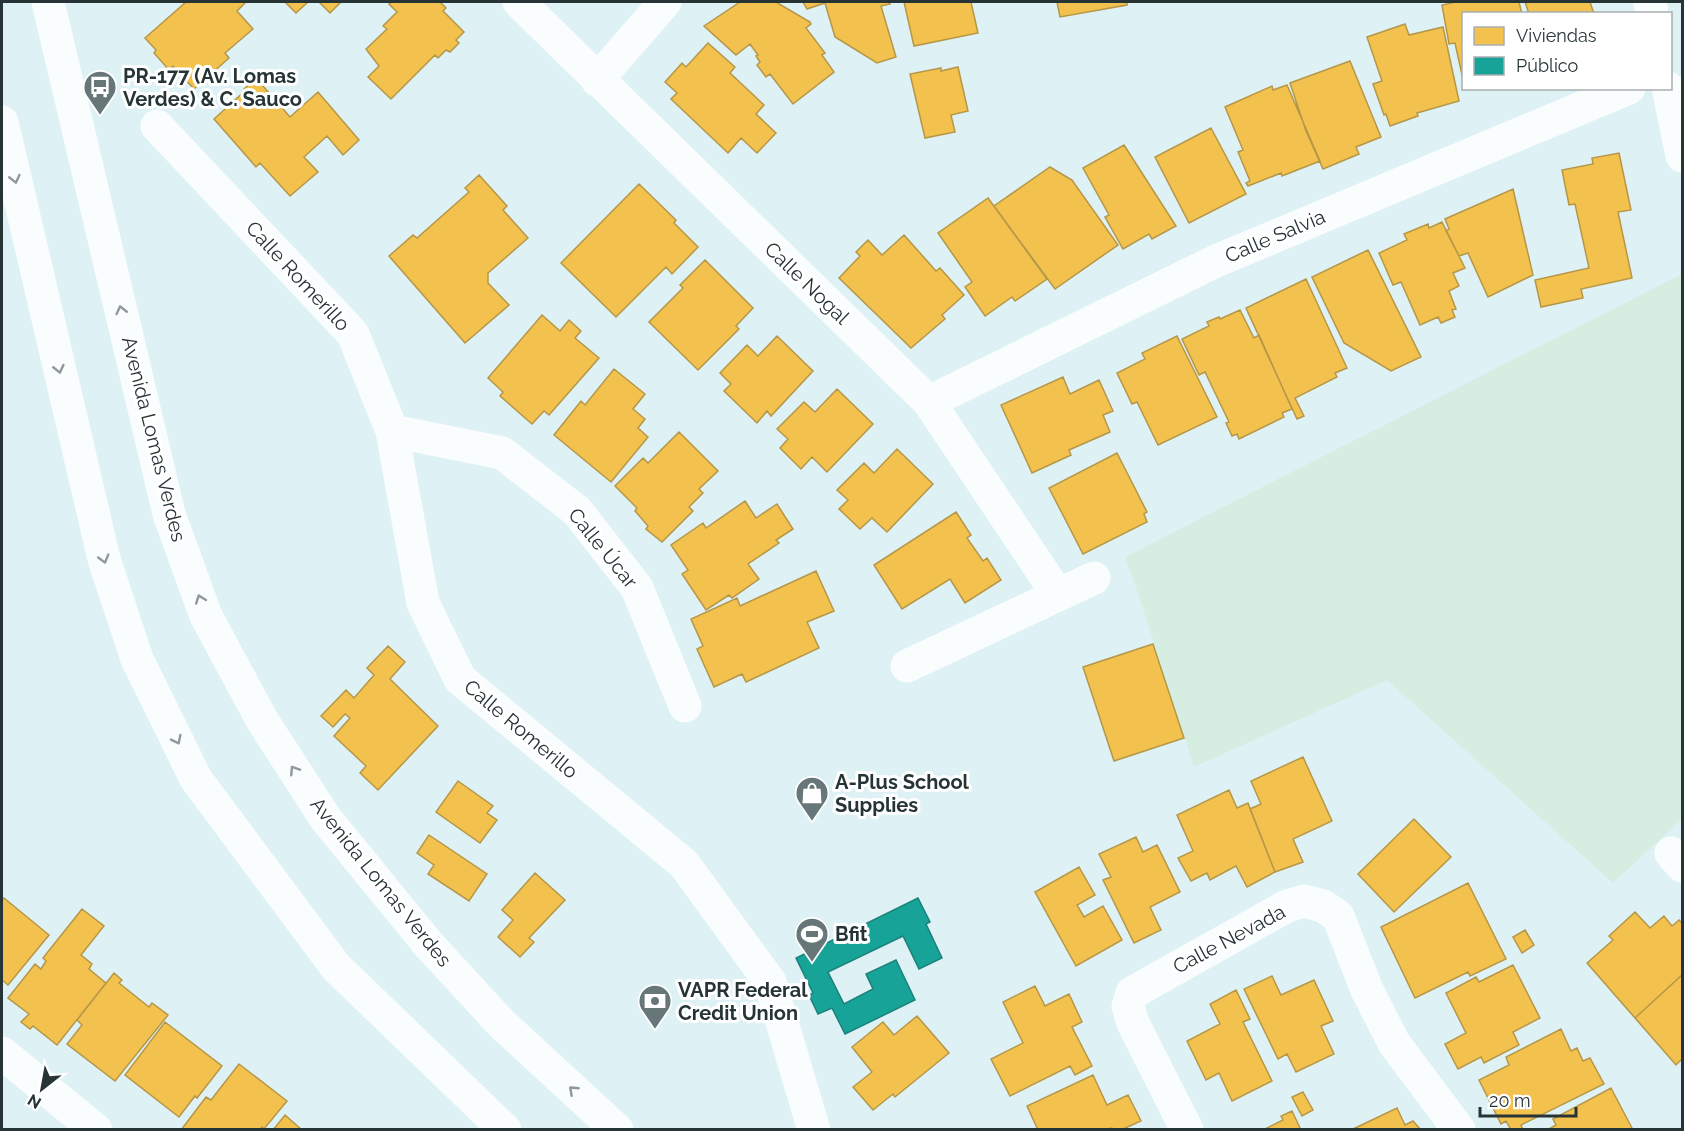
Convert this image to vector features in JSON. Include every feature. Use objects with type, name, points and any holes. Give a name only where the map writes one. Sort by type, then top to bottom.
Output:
[{"type":"street","name":"Avenida Lomas Verdes","points":[[48,2],[169,514],[206,616],[262,720],[326,819],[429,945],[501,1023],[616,1130]]},
{"type":"street","name":"Calle Nogal","points":[[519,2],[929,402],[1058,595]]},
{"type":"street","points":[[597,80],[665,2]]},
{"type":"street","name":"Calle Salvia","points":[[929,402],[1216,261],[1624,90]]},
{"type":"street","points":[[1668,90],[1683,156]]},
{"type":"street","points":[[2,122],[104,559],[137,659],[191,769],[336,968],[505,1130]]},
{"type":"street","name":"Calle Romerillo","points":[[157,126],[353,334],[392,431],[423,603],[460,679],[684,864],[770,982],[814,1130]]},
{"type":"street","name":"Calle Úcar","points":[[392,431],[502,453],[576,511],[637,588],[685,706]]},
{"type":"street","points":[[907,666],[1094,578]]},
{"type":"street","name":"Calle Nevada","points":[[1187,1130],[1133,1023],[1128,1006],[1132,993],[1287,906],[1304,901],[1323,906],[1338,916],[1366,990],[1394,1043],[1459,1130]]},
{"type":"street","points":[[2,1053],[96,1130]]},
{"type":"green space","points":[[1682,274],[1682,819],[1613,883],[1387,680],[1194,767],[1125,557]]},
{"type":"building: Viviendas","points":[[186,2],[246,2],[237,11],[253,29],[225,53],[229,58],[194,89],[173,66],[169,70],[145,38]]},
{"type":"building: Viviendas","points":[[285,2],[308,2],[296,13]]},
{"type":"building: Viviendas","points":[[319,2],[341,2],[330,13]]},
{"type":"building: Viviendas","points":[[392,2],[440,2],[446,8],[443,11],[464,32],[456,40],[459,43],[450,52],[446,50],[438,58],[435,55],[391,99],[368,77],[379,66],[366,49],[387,29],[383,26],[397,12],[389,4]]},
{"type":"building: Viviendas","points":[[740,2],[776,2],[810,22],[811,24],[806,28],[825,53],[822,55],[834,72],[793,104],[770,74],[766,77],[757,65],[760,62],[756,56],[758,55],[750,44],[736,55],[704,26]]},
{"type":"building: Viviendas","points":[[803,2],[889,2],[890,4],[881,6],[896,57],[877,63],[835,37],[825,3],[807,9]]},
{"type":"building: Viviendas","points":[[904,2],[971,2],[978,33],[914,46]]},
{"type":"building: Viviendas","points":[[1057,2],[1127,2],[1127,5],[1060,17]]},
{"type":"building: Viviendas","points":[[1519,2],[1522,12],[1462,12],[1462,75],[1455,43],[1449,44],[1442,5]]},
{"type":"building: Viviendas","points":[[1525,2],[1590,2],[1593,12],[1528,12]]},
{"type":"building: Viviendas","points":[[1405,24],[1409,35],[1443,27],[1459,101],[1417,113],[1418,116],[1390,126],[1373,84],[1382,81],[1367,37]]},
{"type":"building: Viviendas","points":[[708,43],[735,67],[730,73],[764,105],[756,114],[776,133],[757,153],[741,138],[728,153],[671,99],[677,93],[665,82],[682,63],[686,67]]},
{"type":"building: Viviendas","points":[[1350,61],[1381,137],[1356,147],[1359,154],[1323,169],[1306,131],[1290,83]]},
{"type":"building: Viviendas","points":[[958,67],[968,111],[951,115],[955,132],[925,138],[910,74]]},
{"type":"building: Viviendas","points":[[256,78],[290,117],[318,92],[359,140],[343,155],[327,136],[304,157],[318,172],[290,196],[260,163],[256,167],[214,119]]},
{"type":"building: Viviendas","points":[[1287,85],[1320,161],[1248,186],[1246,183],[1250,181],[1238,152],[1243,150],[1225,107],[1272,86],[1273,90]]},
{"type":"building: Viviendas","points":[[1211,128],[1246,194],[1189,223],[1155,157]]},
{"type":"building: Viviendas","points":[[1124,145],[1176,226],[1152,239],[1149,234],[1123,249],[1105,217],[1109,215],[1083,168]]},
{"type":"building: Viviendas","points":[[1619,153],[1631,210],[1618,212],[1632,278],[1581,289],[1583,298],[1541,307],[1535,280],[1589,268],[1575,204],[1569,205],[1562,170],[1593,164],[1592,158]]},
{"type":"building: Viviendas","points":[[1050,167],[1072,180],[1118,245],[1055,289],[994,206]]},
{"type":"building: Viviendas","points":[[479,175],[507,206],[503,210],[528,238],[488,273],[488,283],[509,305],[465,343],[389,256],[413,235],[417,238],[469,192],[465,188]]},
{"type":"building: Viviendas","points":[[639,184],[676,220],[674,223],[698,247],[672,274],[666,267],[616,317],[561,263]]},
{"type":"building: Viviendas","points":[[1513,189],[1533,275],[1488,297],[1468,253],[1459,256],[1446,231],[1449,229],[1445,219]]},
{"type":"building: Viviendas","points":[[988,198],[1047,279],[1015,301],[1012,297],[985,316],[965,287],[972,282],[938,233]]},
{"type":"building: Viviendas","points":[[1442,222],[1465,268],[1453,273],[1459,286],[1449,291],[1456,309],[1452,310],[1455,317],[1441,323],[1438,317],[1420,325],[1401,282],[1393,285],[1379,253],[1407,240],[1404,234],[1428,224],[1429,228]]},
{"type":"building: Viviendas","points":[[904,235],[936,271],[940,268],[964,295],[942,315],[945,319],[911,348],[839,278],[860,256],[856,252],[868,240],[882,255]]},
{"type":"building: Viviendas","points":[[1368,250],[1421,357],[1391,371],[1344,343],[1312,277]]},
{"type":"building: Viviendas","points":[[705,260],[753,308],[736,326],[739,329],[698,370],[649,322],[683,288],[680,285]]},
{"type":"building: Viviendas","points":[[1306,279],[1347,368],[1335,373],[1337,377],[1295,398],[1304,416],[1297,419],[1246,308]]},
{"type":"building: Viviendas","points":[[1240,310],[1254,338],[1259,335],[1292,409],[1282,413],[1284,417],[1239,439],[1237,434],[1232,436],[1226,423],[1229,422],[1205,372],[1199,375],[1182,339],[1209,326],[1207,322]]},
{"type":"building: Viviendas","points":[[542,315],[560,331],[569,320],[581,331],[575,338],[599,358],[549,415],[544,411],[532,424],[500,396],[503,392],[488,378]]},
{"type":"building: Viviendas","points":[[777,336],[813,371],[771,416],[767,411],[757,423],[724,391],[731,384],[720,373],[747,345],[758,356]]},
{"type":"building: Viviendas","points":[[1177,336],[1217,417],[1158,445],[1137,402],[1132,404],[1117,373],[1145,359],[1142,353]]},
{"type":"building: Viviendas","points":[[614,369],[645,394],[633,409],[645,419],[638,428],[648,437],[611,482],[554,435],[581,401],[585,405]]},
{"type":"building: Viviendas","points":[[1063,377],[1070,394],[1099,380],[1113,411],[1103,415],[1110,432],[1069,450],[1071,455],[1032,473],[1001,405]]},
{"type":"building: Viviendas","points":[[837,389],[873,424],[827,472],[812,457],[801,469],[780,448],[788,439],[777,429],[804,402],[815,412]]},
{"type":"building: Viviendas","points":[[679,432],[718,471],[699,489],[703,493],[689,507],[693,511],[662,542],[646,529],[648,526],[635,511],[637,508],[615,486],[643,458],[648,463]]},
{"type":"building: Viviendas","points":[[897,449],[933,484],[887,532],[872,518],[860,529],[839,509],[848,500],[837,490],[864,463],[874,473]]},
{"type":"building: Viviendas","points":[[1117,453],[1147,512],[1144,514],[1147,522],[1083,554],[1049,488]]},
{"type":"building: Viviendas","points":[[745,501],[756,518],[777,504],[793,529],[776,540],[779,543],[748,564],[759,579],[732,598],[729,595],[706,610],[682,574],[688,570],[671,545],[703,523],[706,528]]},
{"type":"building: Viviendas","points":[[956,512],[971,535],[967,538],[983,561],[987,558],[1001,580],[965,603],[950,579],[902,609],[874,565]]},
{"type":"building: Viviendas","points":[[816,571],[834,611],[807,622],[819,648],[746,682],[742,674],[714,687],[697,649],[703,646],[691,619],[737,598],[740,606]]},
{"type":"building: Viviendas","points":[[1153,644],[1184,738],[1114,761],[1083,667]]},
{"type":"building: Viviendas","points":[[388,646],[405,662],[390,679],[438,726],[378,790],[360,773],[366,766],[334,736],[350,718],[345,714],[333,727],[321,716],[346,690],[354,698],[374,675],[367,668]]},
{"type":"building: Viviendas","points":[[1303,757],[1332,821],[1293,839],[1303,862],[1275,872],[1250,809],[1261,804],[1251,781]]},
{"type":"building: Viviendas","points":[[458,781],[493,806],[487,813],[497,820],[480,843],[436,812]]},
{"type":"building: Viviendas","points":[[1229,790],[1237,808],[1248,803],[1275,872],[1247,887],[1236,866],[1210,880],[1207,873],[1191,881],[1178,858],[1193,851],[1177,815]]},
{"type":"building: Viviendas","points":[[1414,819],[1451,857],[1394,912],[1358,874]]},
{"type":"building: Viviendas","points":[[429,835],[487,874],[469,901],[428,874],[434,865],[417,853]]},
{"type":"building: Viviendas","points":[[1136,837],[1143,852],[1157,845],[1180,892],[1150,907],[1161,930],[1134,943],[1103,880],[1111,877],[1099,854]]},
{"type":"building: Viviendas","points":[[1079,867],[1095,895],[1077,905],[1084,917],[1103,906],[1122,940],[1076,966],[1035,892]]},
{"type":"building: Viviendas","points":[[535,873],[565,900],[529,938],[534,942],[520,957],[498,937],[513,920],[502,910]]},
{"type":"building: Viviendas","points":[[1468,883],[1506,959],[1470,976],[1468,972],[1415,998],[1381,927]]},
{"type":"building: Viviendas","points":[[4,898],[49,935],[8,985],[2,980],[2,900]]},
{"type":"building: Viviendas","points":[[82,909],[104,926],[81,955],[92,964],[89,969],[106,983],[57,1045],[33,1026],[30,1029],[21,1022],[29,1014],[8,998],[35,964],[41,969],[46,961],[43,958]]},
{"type":"building: Viviendas","points":[[1635,912],[1650,928],[1664,916],[1672,926],[1679,920],[1682,923],[1682,975],[1635,1018],[1587,963],[1613,940],[1609,936]]},
{"type":"building: Viviendas","points":[[1525,930],[1534,945],[1522,953],[1513,937]]},
{"type":"building: Viviendas","points":[[1513,965],[1540,1018],[1513,1032],[1519,1045],[1484,1063],[1481,1057],[1458,1069],[1445,1044],[1466,1033],[1446,993],[1476,977],[1479,982]]},
{"type":"building: Viviendas","points":[[114,973],[122,980],[119,983],[149,1007],[152,1003],[168,1015],[115,1081],[67,1044],[82,1025],[77,1020]]},
{"type":"building: Viviendas","points":[[1682,975],[1682,1059],[1676,1065],[1635,1018]]},
{"type":"building: Viviendas","points":[[1272,976],[1281,995],[1314,980],[1333,1021],[1321,1026],[1334,1054],[1296,1072],[1287,1054],[1278,1059],[1244,989]]},
{"type":"building: Viviendas","points":[[1035,986],[1045,1006],[1069,994],[1082,1022],[1072,1027],[1092,1066],[1075,1075],[1070,1066],[1010,1096],[991,1059],[1023,1043],[1003,1002]]},
{"type":"building: Viviendas","points":[[1236,990],[1250,1019],[1243,1022],[1272,1081],[1232,1101],[1219,1073],[1206,1080],[1187,1041],[1220,1024],[1210,1004]]},
{"type":"building: Viviendas","points":[[917,1016],[949,1053],[895,1097],[893,1094],[873,1110],[853,1087],[872,1072],[852,1047],[883,1022],[894,1035]]},
{"type":"building: Viviendas","points":[[165,1022],[222,1066],[179,1117],[125,1075]]},
{"type":"building: Viviendas","points":[[1561,1029],[1571,1051],[1577,1048],[1583,1061],[1590,1058],[1604,1084],[1521,1125],[1523,1130],[1511,1130],[1506,1121],[1501,1124],[1479,1080],[1509,1065],[1506,1057]]},
{"type":"building: Viviendas","points":[[239,1064],[287,1101],[264,1129],[262,1127],[260,1130],[181,1130],[206,1097],[211,1100]]},
{"type":"building: Viviendas","points":[[1093,1075],[1107,1105],[1128,1095],[1141,1121],[1121,1130],[1110,1128],[1107,1130],[1038,1130],[1027,1106]]},
{"type":"building: Viviendas","points":[[1611,1088],[1633,1130],[1547,1130],[1556,1125],[1553,1119]]},
{"type":"building: Viviendas","points":[[1303,1092],[1313,1110],[1302,1116],[1292,1097]]},
{"type":"building: Viviendas","points":[[1397,1108],[1405,1125],[1413,1121],[1421,1130],[1351,1130]]},
{"type":"building: Viviendas","points":[[1292,1111],[1301,1130],[1263,1130],[1283,1120],[1281,1116]]},
{"type":"building: Viviendas","points":[[285,1115],[302,1130],[273,1130]]},
{"type":"building: Público","points":[[918,898],[930,922],[926,924],[942,958],[919,969],[903,936],[828,972],[844,1004],[873,989],[866,974],[896,960],[915,1000],[845,1034],[832,1008],[818,1014],[809,995],[813,993],[796,958]]},
{"type":"place","name":"PR-177 (Av. Lomas Verdes) & C. Sauco","points":[[100,116]]},
{"type":"place","name":"A-Plus School Supplies","points":[[812,822]]},
{"type":"place","name":"Bfit","points":[[812,963]]},
{"type":"place","name":"VAPR Federal Credit Union","points":[[655,1030]]}]
